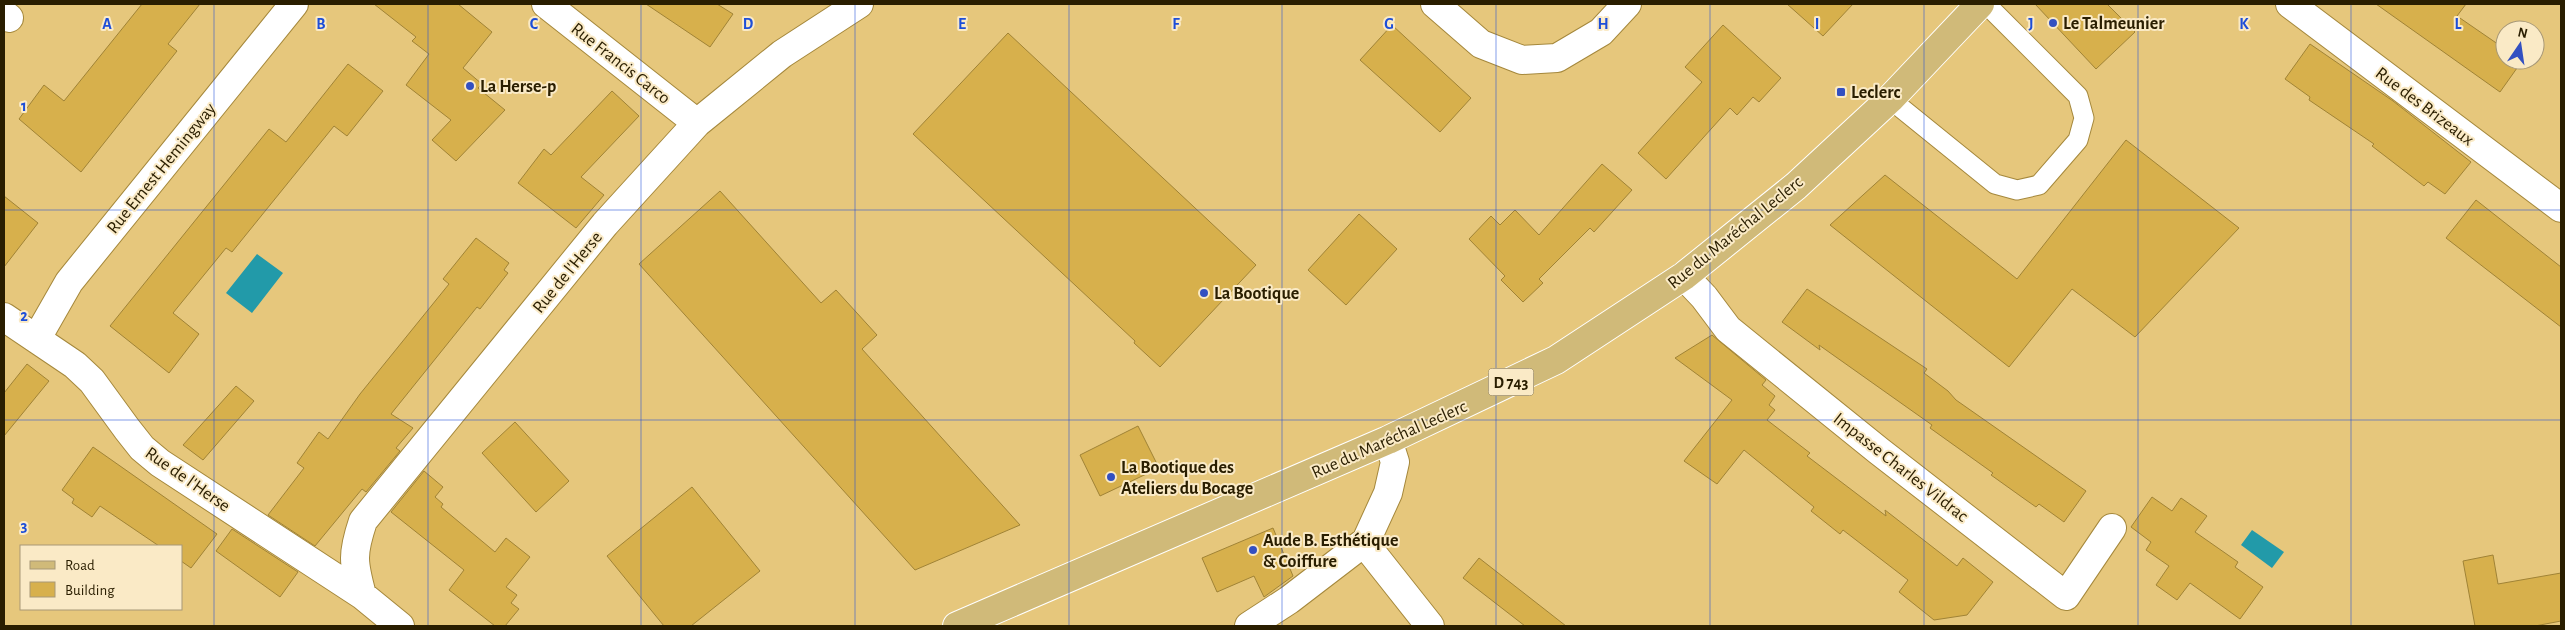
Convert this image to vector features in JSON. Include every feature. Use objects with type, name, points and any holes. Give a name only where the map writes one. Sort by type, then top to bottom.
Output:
[{"type":"main road","name":"Rue du Maréchal Leclerc","points":[[957,626],[1136,551],[1388,440],[1556,360],[1684,276],[1796,186],[1890,99],[1980,4]]},
{"type":"street","name":"Rue Ernest Hemingway","points":[[37,338],[69,282],[294,4]]},
{"type":"street","name":"Rue Francis Carco","points":[[546,4],[697,123]]},
{"type":"street","name":"Rue de l'Herse","points":[[362,594],[353,565],[354,546],[363,521],[605,224],[697,123],[782,54],[859,4]]},
{"type":"street","points":[[1435,4],[1481,44],[1522,60],[1557,58],[1601,32],[1627,4]]},
{"type":"street","name":"Rue des Brizeaux","points":[[2290,4],[2561,208]]},
{"type":"street","name":"Impasse Charles Vildrac","points":[[1684,276],[1704,297],[1728,329],[1880,451],[2066,596],[2112,528]]},
{"type":"street","name":"Rue de l'Herse","points":[[4,317],[74,365],[92,382],[142,448],[160,463],[362,594],[400,626]]},
{"type":"street","points":[[1249,626],[1288,600],[1366,541],[1388,493],[1395,462],[1388,440]]},
{"type":"street","points":[[1366,541],[1373,554],[1430,626]]},
{"type":"lane","points":[[1890,99],[1995,184],[2017,190],[2039,185],[2078,140],[2084,118],[2078,96],[1986,4]]},
{"type":"water","points":[[257,254],[283,273],[252,313],[226,293]]},
{"type":"water","points":[[2252,530],[2284,552],[2272,568],[2241,545]]},
{"type":"building","points":[[142,4],[200,4],[168,44],[177,51],[81,172],[19,119],[44,85],[64,101]]},
{"type":"building","points":[[374,4],[458,4],[492,32],[463,68],[482,84],[478,88],[505,110],[456,161],[432,140],[451,120],[406,85],[429,54],[412,41],[416,37]]},
{"type":"building","points":[[646,4],[717,4],[733,14],[710,47]]},
{"type":"building","points":[[1787,4],[1853,4],[1823,36]]},
{"type":"building","points":[[2035,4],[2107,4],[2135,32],[2096,69]]},
{"type":"building","points":[[2376,4],[2466,4],[2457,16],[2495,42],[2495,70],[2516,70],[2500,92]]},
{"type":"building","points":[[1392,25],[1471,98],[1440,132],[1360,60]]},
{"type":"building","points":[[1723,25],[1781,78],[1759,102],[1753,97],[1737,115],[1730,108],[1666,179],[1638,153],[1702,82],[1685,67]]},
{"type":"building","points":[[1008,33],[1256,265],[1160,367],[1134,343],[1135,341],[913,134]]},
{"type":"building","points":[[2310,44],[2393,101],[2471,162],[2445,194],[2428,182],[2424,186],[2372,146],[2374,144],[2309,100],[2310,97],[2285,79]]},
{"type":"building","points":[[348,64],[383,91],[347,136],[334,126],[232,252],[226,248],[173,313],[199,334],[169,373],[110,326],[269,129],[286,142]]},
{"type":"building","points":[[612,91],[639,116],[581,177],[604,195],[576,228],[518,183],[544,149],[551,155]]},
{"type":"building","points":[[2126,140],[2239,228],[2135,337],[2072,289],[2009,367],[1830,225],[1885,175],[2017,279]]},
{"type":"building","points":[[1602,164],[1632,190],[1594,232],[1590,228],[1539,279],[1543,283],[1523,302],[1501,280],[1505,276],[1469,239],[1491,216],[1500,225],[1515,210],[1539,235]]},
{"type":"building","points":[[720,191],[821,303],[836,290],[877,335],[862,349],[1020,525],[915,570],[639,264]]},
{"type":"building","points":[[4,196],[38,223],[4,267]]},
{"type":"building","points":[[2476,200],[2561,267],[2561,327],[2446,238]]},
{"type":"building","points":[[1359,214],[1397,249],[1346,305],[1308,270]]},
{"type":"building","points":[[476,238],[509,263],[504,270],[508,273],[480,309],[477,307],[391,414],[413,428],[396,448],[400,451],[366,492],[362,489],[315,546],[268,515],[304,468],[297,463],[319,432],[328,439],[360,394],[449,284],[443,279]]},
{"type":"building","points":[[1807,289],[1927,369],[1924,373],[1948,391],[1956,400],[2086,491],[2064,522],[2039,504],[2036,507],[2026,500],[1991,475],[1993,473],[1930,428],[1932,425],[1819,345],[1820,350],[1782,322]]},
{"type":"building","points":[[1712,335],[1766,380],[1762,385],[1775,396],[1769,405],[1775,410],[1767,420],[1810,453],[1807,456],[1886,516],[1885,510],[1957,566],[1963,558],[1993,582],[1967,615],[1934,620],[1899,592],[1908,580],[1843,530],[1840,534],[1811,511],[1814,507],[1744,450],[1717,484],[1684,461],[1732,400],[1675,358]]},
{"type":"building","points":[[27,364],[49,381],[4,436],[4,393]]},
{"type":"building","points":[[236,386],[254,401],[203,460],[183,445]]},
{"type":"building","points":[[515,422],[569,481],[536,512],[482,453]]},
{"type":"building","points":[[1138,426],[1159,468],[1100,496],[1080,455]]},
{"type":"building","points":[[93,447],[217,534],[191,568],[182,562],[182,545],[158,545],[100,506],[92,517],[72,503],[74,499],[62,490]]},
{"type":"building","points":[[424,471],[443,487],[435,497],[443,504],[441,507],[495,552],[506,538],[530,557],[506,587],[517,595],[511,603],[519,609],[505,626],[495,626],[449,590],[464,570],[391,512]]},
{"type":"building","points":[[692,487],[760,571],[691,626],[664,626],[607,556]]},
{"type":"building","points":[[2152,497],[2172,511],[2181,498],[2207,516],[2195,532],[2238,562],[2235,567],[2263,587],[2240,619],[2190,583],[2177,600],[2156,585],[2169,566],[2146,550],[2151,542],[2131,527]]},
{"type":"building","points":[[1273,528],[1293,576],[1264,597],[1254,576],[1217,592],[1202,558]]},
{"type":"building","points":[[232,529],[298,572],[280,597],[216,551]]},
{"type":"building","points":[[2493,555],[2498,584],[2561,573],[2561,621],[2535,626],[2475,626],[2463,561]]},
{"type":"building","points":[[1479,558],[1566,626],[1525,626],[1463,578]]},
{"type":"place","name":"Le Talmeunier","points":[[2053,23]]},
{"type":"place","name":"La Herse-p","points":[[470,86]]},
{"type":"place","name":"Leclerc","points":[[1841,92]]},
{"type":"place","name":"La Bootique","points":[[1204,293]]},
{"type":"place","name":"La Bootique des Ateliers du Bocage","points":[[1111,477]]},
{"type":"place","name":"Aude B. Esthétique & Coiffure","points":[[1253,550]]}]
